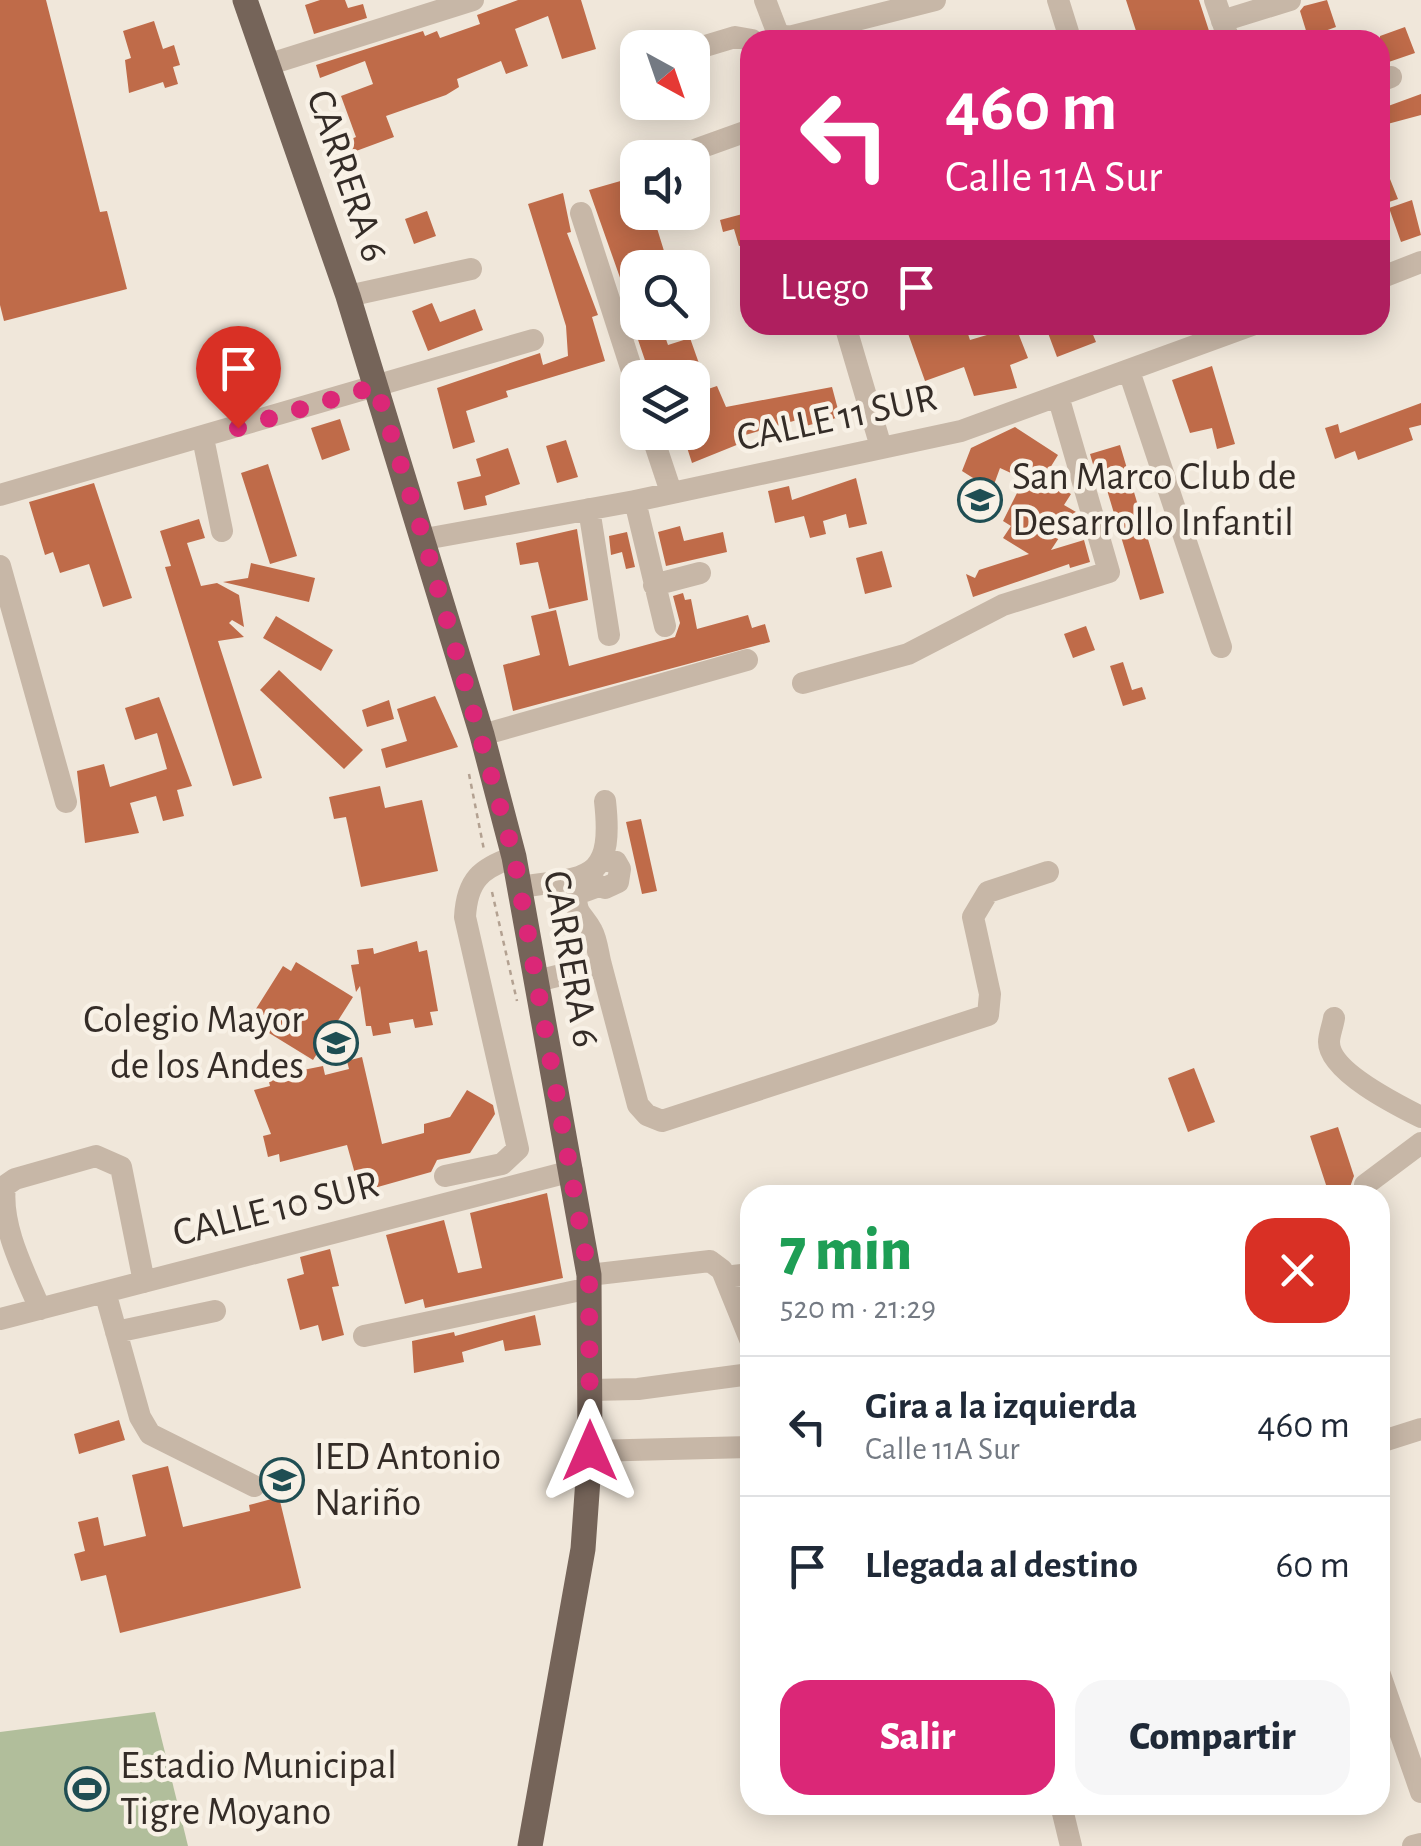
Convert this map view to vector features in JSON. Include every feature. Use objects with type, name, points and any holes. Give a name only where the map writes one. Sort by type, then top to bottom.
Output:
[{"type":"main road","name":"CARRERA 6","points":[[246,0],[348,296],[482,735],[514,856],[590,1281],[590,1451],[582,1549],[530,1846]]},
{"type":"street","points":[[270,64],[473,0]]},
{"type":"street","points":[[765,0],[776,30]]},
{"type":"street","points":[[817,30],[935,0]]},
{"type":"street","points":[[1058,0],[1067,30]]},
{"type":"street","points":[[1222,20],[1290,0]]},
{"type":"street","points":[[710,45],[740,38]]},
{"type":"street","points":[[710,144],[740,134]]},
{"type":"street","points":[[581,213],[629,360]]},
{"type":"street","points":[[1390,274],[1421,262]]},
{"type":"street","points":[[348,296],[472,269]]},
{"type":"street","points":[[849,335],[881,447]]},
{"type":"street","name":"CALLE 11 SUR","points":[[424,539],[635,500],[962,430],[1225,335]]},
{"type":"street","points":[[0,495],[533,340]]},
{"type":"street","points":[[1130,370],[1221,646]]},
{"type":"street","points":[[803,683],[908,654],[1004,605],[1109,572],[1058,396]]},
{"type":"street","points":[[203,438],[222,531]]},
{"type":"street","points":[[657,450],[670,492]]},
{"type":"street","points":[[635,500],[666,626]]},
{"type":"street","points":[[589,509],[609,636]]},
{"type":"street","points":[[0,566],[66,802]]},
{"type":"street","points":[[654,584],[700,574]]},
{"type":"street","points":[[482,735],[747,660]]},
{"type":"street","points":[[605,802],[610,842],[590,882],[577,894],[578,916],[592,929],[638,1105],[646,1116],[662,1121],[988,1014],[990,994],[972,917],[988,892],[1048,872]]},
{"type":"street","points":[[445,1176],[502,1164],[518,1149],[466,918],[474,880],[484,868],[514,856]]},
{"type":"street","points":[[520,888],[590,882]]},
{"type":"street","points":[[537,982],[601,964]]},
{"type":"street","points":[[1334,1018],[1328,1044],[1335,1060],[1388,1100],[1421,1116]]},
{"type":"street","points":[[1365,1185],[1421,1143]]},
{"type":"street","points":[[40,1309],[21,1276],[3,1208],[5,1186],[15,1178],[96,1156],[121,1167],[144,1282]]},
{"type":"street","name":"CALLE 10 SUR","points":[[0,1319],[572,1172]]},
{"type":"street","points":[[364,1336],[590,1281],[710,1261],[725,1277],[740,1314]]},
{"type":"street","points":[[725,1277],[740,1275]]},
{"type":"street","points":[[105,1292],[140,1417],[150,1434],[254,1486]]},
{"type":"street","points":[[116,1332],[215,1311]]},
{"type":"street","points":[[590,1390],[638,1389],[740,1375]]},
{"type":"street","points":[[1390,1439],[1421,1430]]},
{"type":"street","points":[[590,1451],[740,1447]]},
{"type":"street","points":[[1390,1704],[1421,1792]]},
{"type":"street","points":[[1063,1815],[1071,1846]]},
{"type":"street","points":[[1413,1846],[1421,1844]]},
{"type":"green space","name":"Estadio Municipal Tigre Moyano","points":[[155,1712],[188,1846],[0,1846],[0,1732]]},
{"type":"building","points":[[0,0],[46,0],[100,212],[107,211],[127,289],[4,321],[0,305]]},
{"type":"building","points":[[320,0],[345,0],[348,8],[363,4],[367,18],[314,34],[305,5]]},
{"type":"building","points":[[518,0],[581,0],[596,49],[562,59],[548,16],[515,29],[528,66],[506,74],[501,61],[457,79],[459,87],[446,95],[386,116],[394,137],[348,154],[344,142],[356,137],[341,96],[373,84],[365,61],[320,78],[316,65],[423,31],[425,36],[437,31],[440,38],[480,24],[477,15]]},
{"type":"building","points":[[1126,0],[1199,0],[1209,30],[1136,30]]},
{"type":"building","points":[[1327,0],[1336,27],[1306,30],[1300,11],[1304,6]]},
{"type":"building","points":[[154,21],[163,49],[174,45],[180,65],[173,67],[178,84],[165,88],[163,82],[129,93],[125,60],[131,58],[123,31]]},
{"type":"building","points":[[1405,27],[1415,53],[1390,62],[1390,32]]},
{"type":"building","points":[[1421,94],[1421,115],[1390,123],[1390,105]]},
{"type":"building","points":[[1390,179],[1398,199],[1390,202]]},
{"type":"building","points":[[620,181],[620,230],[658,230],[664,250],[620,250],[620,278],[589,190]]},
{"type":"building","points":[[563,193],[571,232],[567,233],[598,315],[592,317],[605,361],[506,391],[508,397],[466,411],[475,442],[453,449],[437,388],[540,353],[543,365],[568,356],[566,326],[528,204]]},
{"type":"building","points":[[1412,200],[1421,235],[1401,242],[1390,208]]},
{"type":"building","points":[[427,211],[436,236],[414,244],[405,219]]},
{"type":"building","points":[[740,215],[740,246],[734,229],[723,232],[720,220]]},
{"type":"building","points":[[432,303],[440,322],[475,309],[483,330],[428,351],[412,311]]},
{"type":"building","points":[[909,335],[968,335],[970,340],[987,335],[1019,335],[1028,358],[1010,365],[1017,388],[974,396],[964,367],[925,381]]},
{"type":"building","points":[[1049,335],[1093,335],[1096,342],[1057,357]]},
{"type":"building","points":[[638,340],[666,340],[668,345],[691,340],[698,360],[645,360]]},
{"type":"building","points":[[1212,366],[1235,444],[1217,449],[1212,428],[1190,433],[1172,380]]},
{"type":"building","points":[[717,386],[726,407],[832,387],[840,417],[798,428],[797,420],[742,436],[744,442],[692,463],[688,450],[710,450],[710,388]]},
{"type":"building","points":[[1421,403],[1421,425],[1409,428],[1413,440],[1358,460],[1355,451],[1335,459],[1325,428],[1338,424],[1340,433]]},
{"type":"building","points":[[340,419],[350,450],[322,460],[311,428]]},
{"type":"building","points":[[1015,427],[1058,455],[1050,468],[1064,477],[1058,487],[1071,494],[1064,505],[1076,512],[1051,550],[1084,540],[1090,562],[1070,568],[1069,564],[973,597],[966,574],[975,578],[979,570],[1029,554],[1003,538],[1011,526],[1003,521],[1024,479],[1000,468],[992,490],[962,471],[971,448]]},
{"type":"building","points":[[566,440],[578,477],[557,483],[546,446]]},
{"type":"building","points":[[1120,445],[1164,593],[1140,600],[1101,470],[1095,471],[1090,454]]},
{"type":"building","points":[[508,448],[520,484],[485,496],[487,505],[464,510],[457,482],[481,476],[476,459]]},
{"type":"building","points":[[268,464],[297,556],[270,564],[241,473]]},
{"type":"building","points":[[856,478],[867,524],[849,528],[846,514],[823,521],[826,534],[810,538],[804,516],[775,523],[768,491],[789,486],[792,500]]},
{"type":"building","points":[[94,483],[132,598],[103,607],[89,564],[60,573],[53,552],[45,555],[29,502]]},
{"type":"building","points":[[199,519],[205,538],[187,543],[201,586],[217,583],[239,595],[244,627],[232,620],[229,623],[244,637],[218,641],[262,778],[233,786],[165,567],[171,566],[160,531]]},
{"type":"building","points":[[680,526],[684,541],[723,532],[727,552],[666,566],[658,532]]},
{"type":"building","points":[[577,529],[588,600],[549,609],[538,562],[520,565],[516,543]]},
{"type":"building","points":[[627,532],[635,567],[626,569],[622,552],[611,555],[609,536]]},
{"type":"building","points":[[882,551],[892,587],[865,594],[856,558]]},
{"type":"building","points":[[251,563],[315,578],[309,602],[223,582],[248,578]]},
{"type":"building","points":[[683,593],[685,600],[691,599],[697,629],[748,615],[752,628],[765,624],[770,642],[513,711],[503,665],[540,655],[531,616],[556,610],[569,666],[675,637],[680,623],[673,596]]},
{"type":"building","points":[[276,616],[333,650],[321,671],[263,638]]},
{"type":"building","points":[[1086,626],[1095,650],[1073,658],[1064,634]]},
{"type":"building","points":[[1123,662],[1132,690],[1142,687],[1146,699],[1123,706],[1110,666]]},
{"type":"building","points":[[279,670],[363,750],[344,769],[260,690]]},
{"type":"building","points":[[435,696],[458,747],[386,768],[381,749],[407,741],[397,709]]},
{"type":"building","points":[[159,697],[192,786],[177,790],[184,816],[163,821],[156,796],[130,803],[139,833],[85,843],[77,771],[104,764],[110,787],[167,769],[157,733],[135,740],[125,708]]},
{"type":"building","points":[[389,700],[394,719],[367,727],[362,710]]},
{"type":"building","points":[[380,786],[385,808],[422,800],[438,871],[361,887],[346,817],[334,819],[329,797]]},
{"type":"building","points":[[641,819],[657,891],[642,894],[626,822]]},
{"type":"building","points":[[417,941],[419,952],[427,950],[438,1011],[430,1012],[433,1025],[415,1028],[413,1019],[389,1023],[391,1033],[373,1036],[371,1026],[366,1026],[360,986],[356,992],[351,965],[359,964],[357,950],[373,948],[374,954]]},
{"type":"building","points":[[296,962],[353,997],[313,1060],[256,1025],[262,1016],[254,1012],[283,966],[291,971]]},
{"type":"building","points":[[362,1057],[382,1144],[424,1133],[424,1124],[450,1117],[467,1090],[493,1105],[495,1114],[470,1153],[437,1160],[431,1172],[360,1192],[347,1145],[280,1162],[279,1154],[268,1157],[263,1136],[271,1134],[254,1090],[270,1086],[268,1078],[308,1069],[323,1066],[325,1075],[349,1069],[347,1061]]},
{"type":"building","points":[[1194,1068],[1215,1122],[1188,1132],[1168,1078]]},
{"type":"building","points":[[1338,1127],[1354,1176],[1351,1185],[1326,1185],[1310,1136]]},
{"type":"building","points":[[547,1193],[563,1278],[425,1308],[423,1299],[405,1304],[386,1235],[444,1220],[458,1273],[482,1268],[470,1213]]},
{"type":"building","points":[[330,1249],[339,1286],[332,1287],[344,1335],[322,1341],[318,1325],[300,1330],[287,1279],[304,1274],[300,1257]]},
{"type":"building","points":[[535,1315],[541,1345],[505,1351],[503,1340],[462,1352],[464,1362],[414,1373],[412,1341],[454,1332],[455,1336]]},
{"type":"building","points":[[119,1420],[125,1440],[79,1454],[74,1434]]},
{"type":"building","points":[[168,1466],[183,1527],[250,1511],[249,1505],[279,1497],[301,1588],[120,1633],[106,1575],[81,1581],[74,1554],[85,1551],[78,1522],[98,1517],[104,1546],[146,1536],[132,1475]]},
{"type":"place","name":"San Marco Club de Desarrollo Infantil","points":[[980,500]]},
{"type":"place","name":"Colegio Mayor de los Andes","points":[[336,1043]]},
{"type":"place","name":"IED Antonio Nariño","points":[[282,1480]]},
{"type":"place","name":"Estadio Municipal Tigre Moyano","points":[[87,1789]]},
{"type":"route","points":[[238,428],[376,386],[482,735],[514,856],[589,1275],[590,1451]]}]
